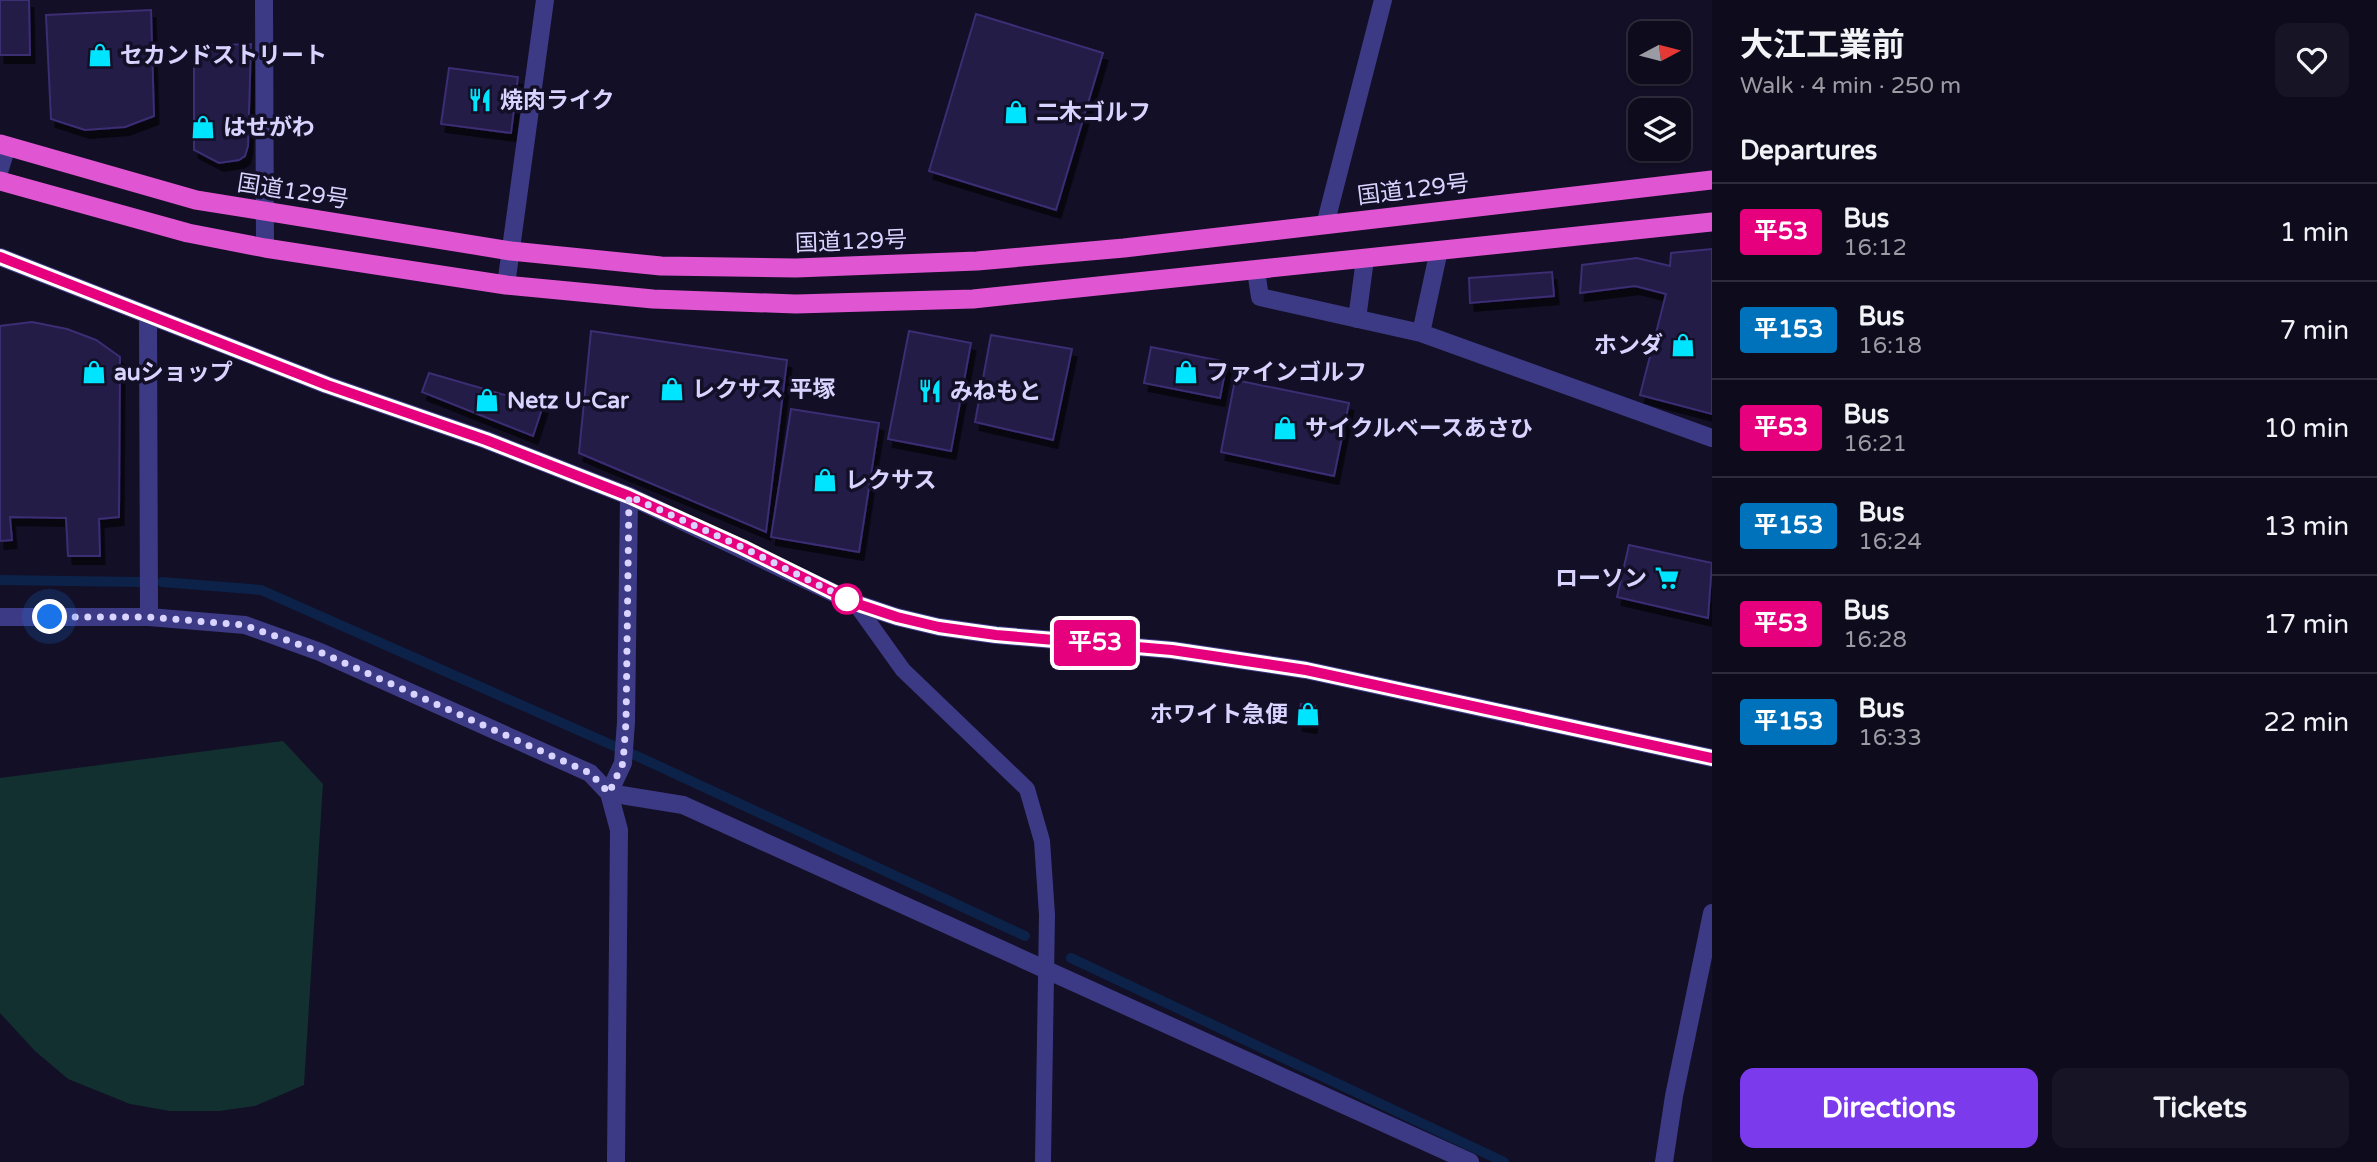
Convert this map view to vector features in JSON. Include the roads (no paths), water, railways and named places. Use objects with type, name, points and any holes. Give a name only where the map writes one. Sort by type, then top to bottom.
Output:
[{"type":"highway","name":"国道129号","points":[[3,145],[196,200],[511,251],[661,266],[796,268],[976,261],[1325,225],[1712,180]]},
{"type":"highway","points":[[0,181],[188,233],[265,248],[506,285],[653,299],[796,303],[973,299],[1712,222]]},
{"type":"street","points":[[264,0],[265,248]]},
{"type":"street","points":[[506,285],[545,0]]},
{"type":"street","points":[[1325,225],[1383,0]]},
{"type":"street","points":[[0,169],[3,145]]},
{"type":"street","points":[[1420,334],[1439,250]]},
{"type":"street","points":[[0,257],[148,317],[629,496],[742,547],[855,603],[939,627],[1172,650],[1306,670],[1712,758]]},
{"type":"street","points":[[1357,319],[1365,258]]},
{"type":"street","points":[[1256,271],[1260,297],[1420,334],[1712,438]]},
{"type":"street","points":[[148,317],[149,617]]},
{"type":"street","points":[[609,793],[623,763],[626,722],[629,496]]},
{"type":"street","points":[[0,617],[149,617],[244,625],[320,652],[590,773],[609,793],[619,830],[615,1162]]},
{"type":"street","points":[[609,793],[683,805],[1470,1162]]},
{"type":"street","points":[[1664,1162],[1674,1096],[1712,913]]},
{"type":"lane","points":[[855,603],[903,670],[1027,789],[1042,841],[1047,915],[1044,967],[1043,1162]]},
{"type":"waterway","points":[[0,580],[139,582]]},
{"type":"waterway","points":[[162,582],[261,590],[639,757],[1025,936]]},
{"type":"waterway","points":[[1071,958],[1504,1162]]},
{"type":"place","name":"セカンドストリート","points":[[100,55]]},
{"type":"place","name":"焼肉ライク","points":[[480,100]]},
{"type":"place","name":"二木ゴルフ","points":[[1016,112]]},
{"type":"place","name":"はせがわ","points":[[203,127]]},
{"type":"place","name":"ホンダ","points":[[1683,345]]},
{"type":"place","name":"auショップ","points":[[94,372]]},
{"type":"place","name":"ファインゴルフ","points":[[1186,372]]},
{"type":"place","name":"レクサス 平塚","points":[[672,389]]},
{"type":"place","name":"みねもと","points":[[930,391]]},
{"type":"place","name":"Netz U-Car","points":[[487,400]]},
{"type":"place","name":"サイクルベースあさひ","points":[[1285,428]]},
{"type":"place","name":"レクサス","points":[[825,480]]},
{"type":"place","name":"ローソン","points":[[1667,578]]},
{"type":"place","name":"ホワイト急便","points":[[1308,714]]}]
